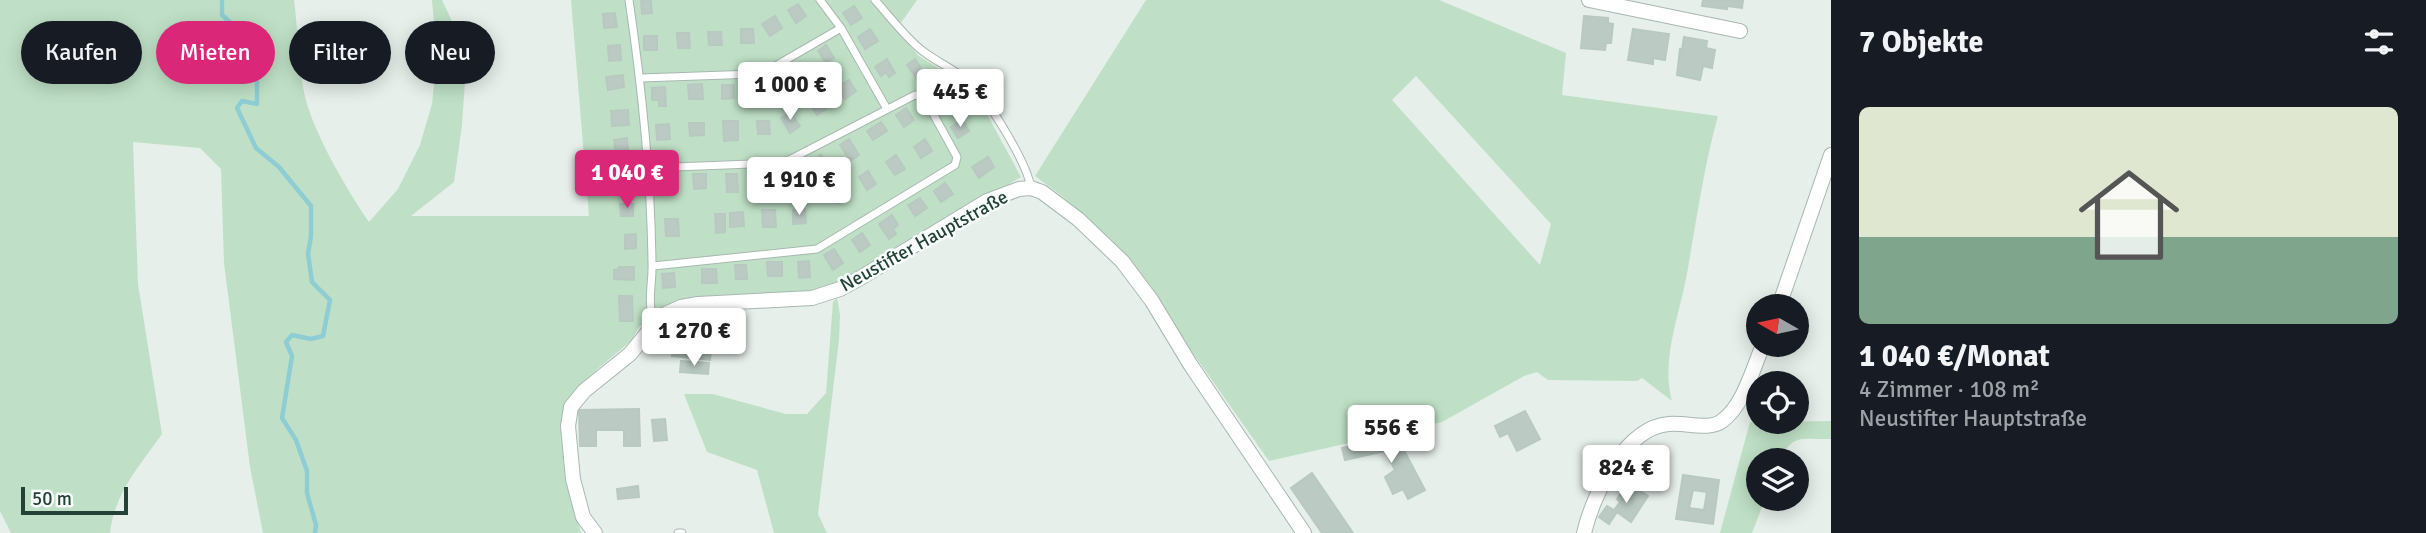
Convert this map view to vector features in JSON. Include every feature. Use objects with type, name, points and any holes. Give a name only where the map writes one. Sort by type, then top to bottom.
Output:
[{"type":"street","points":[[1589,0],[1740,31]]},
{"type":"street","points":[[1783,294],[1831,155]]},
{"type":"street","name":"Neustifter Hauptstraße","points":[[596,533],[583,517],[573,479],[568,434],[571,407],[584,391],[630,354],[655,322],[670,311],[698,304],[812,298],[826,294],[862,277],[987,201],[1007,192],[1031,188],[1052,199],[1078,219],[1101,239],[1139,280],[1190,364],[1304,533]]},
{"type":"street","points":[[1584,533],[1594,501],[1603,484],[1637,436],[1650,427],[1669,424],[1721,423],[1731,413],[1742,394],[1758,357]]},
{"type":"lane","points":[[629,0],[641,78],[649,168],[653,266],[651,310],[655,322]]},
{"type":"lane","points":[[820,0],[841,28],[887,109]]},
{"type":"lane","name":"Neustifter Hauptstraße","points":[[875,0],[916,46],[962,76],[979,92],[1018,156],[1031,188]]},
{"type":"lane","points":[[641,78],[765,72],[841,28]]},
{"type":"lane","points":[[649,168],[777,163],[789,160],[915,95],[924,97],[957,157],[955,164],[817,249],[653,266]]},
{"type":"green space","points":[[0,0],[294,0],[296,21],[289,21],[289,84],[303,84],[314,123],[331,159],[369,222],[398,189],[420,145],[432,104],[434,84],[465,84],[454,182],[411,216],[589,216],[571,0],[917,0],[896,30],[919,56],[959,81],[982,105],[1021,177],[859,275],[814,292],[661,309],[638,328],[632,340],[586,380],[566,404],[562,432],[563,450],[581,533],[263,533],[250,467],[224,263],[221,169],[200,148],[133,142],[138,284],[162,434],[122,493],[112,519],[110,533],[11,533],[0,511]]},
{"type":"green space","points":[[432,0],[442,0],[452,21],[434,21]]},
{"type":"green space","points":[[1146,0],[1439,0],[1566,53],[1562,95],[1718,116],[1669,355],[1672,401],[1642,378],[1637,381],[1548,380],[1537,372],[1524,376],[1442,422],[1269,461],[1190,349],[1158,297],[1118,248],[1062,196],[1035,176]],"holes":[[[1416,76],[1551,224],[1540,265],[1392,100]]]},
{"type":"green space","points":[[837,298],[840,315],[839,340],[818,514],[827,533],[774,533],[757,470],[707,452],[684,394],[713,394],[786,414],[807,414],[826,393],[833,302]]},
{"type":"green space","points":[[1809,421],[1831,421],[1831,439],[1800,439],[1788,448],[1746,448],[1746,511],[1760,511],[1752,533],[1720,533],[1747,434],[1809,434]]},
{"type":"building","points":[[641,0],[651,0],[652,13],[642,14]]},
{"type":"building","points":[[1703,0],[1743,0],[1742,8],[1727,6],[1727,9],[1702,6]]},
{"type":"building","points":[[798,4],[806,16],[796,23],[788,10]]},
{"type":"building","points":[[854,6],[862,18],[851,25],[843,13]]},
{"type":"building","points":[[615,13],[617,27],[604,28],[603,14]]},
{"type":"building","points":[[775,16],[782,28],[770,36],[762,24]]},
{"type":"building","points":[[1584,16],[1608,18],[1608,23],[1613,24],[1611,43],[1606,43],[1605,50],[1581,48]]},
{"type":"building","points":[[741,29],[753,29],[754,43],[741,43]]},
{"type":"building","points":[[870,29],[878,41],[865,49],[858,37]]},
{"type":"building","points":[[1633,29],[1669,34],[1665,60],[1653,58],[1653,64],[1628,60]]},
{"type":"building","points":[[708,32],[721,32],[722,45],[709,45]]},
{"type":"building","points":[[677,33],[689,33],[690,48],[678,48]]},
{"type":"building","points":[[644,36],[657,36],[657,50],[644,50]]},
{"type":"building","points":[[1684,37],[1707,41],[1706,48],[1715,50],[1712,68],[1703,66],[1700,80],[1677,75]]},
{"type":"building","points":[[620,45],[621,60],[609,61],[608,46]]},
{"type":"building","points":[[826,45],[834,58],[826,63],[818,51]]},
{"type":"building","points":[[887,59],[895,73],[889,77],[886,72],[881,76],[875,67]]},
{"type":"building","points":[[915,59],[925,74],[917,79],[907,65]]},
{"type":"building","points":[[800,63],[810,79],[801,85],[790,69]]},
{"type":"building","points":[[623,75],[624,87],[608,90],[606,77]]},
{"type":"building","points":[[849,80],[856,91],[845,99],[837,87]]},
{"type":"building","points":[[753,83],[766,83],[767,100],[754,100]]},
{"type":"building","points":[[702,84],[703,99],[689,99],[688,85]]},
{"type":"building","points":[[722,85],[734,85],[734,98],[722,99]]},
{"type":"building","points":[[665,87],[666,106],[659,106],[659,100],[652,100],[652,88]]},
{"type":"building","points":[[951,91],[954,96],[950,99],[954,105],[943,111],[935,99]]},
{"type":"building","points":[[820,96],[827,108],[817,115],[809,103]]},
{"type":"building","points":[[906,108],[914,120],[904,127],[896,115]]},
{"type":"building","points":[[628,110],[629,125],[612,126],[611,111]]},
{"type":"building","points":[[790,112],[800,126],[790,133],[781,118]]},
{"type":"building","points":[[962,120],[969,131],[958,138],[951,127]]},
{"type":"building","points":[[723,121],[738,121],[738,140],[724,141]]},
{"type":"building","points":[[757,121],[769,121],[770,134],[758,134]]},
{"type":"building","points":[[881,122],[887,131],[873,140],[867,131]]},
{"type":"building","points":[[689,123],[704,123],[704,135],[690,136]]},
{"type":"building","points":[[669,124],[670,139],[657,140],[656,125]]},
{"type":"building","points":[[627,138],[628,151],[616,153],[614,140]]},
{"type":"building","points":[[849,139],[859,155],[850,161],[840,145]]},
{"type":"building","points":[[925,139],[932,151],[921,158],[914,147]]},
{"type":"building","points":[[821,155],[831,170],[821,177],[811,162]]},
{"type":"building","points":[[896,155],[905,169],[895,175],[886,162]]},
{"type":"building","points":[[988,157],[994,167],[979,178],[972,167]]},
{"type":"building","points":[[800,168],[801,186],[790,186],[789,169]]},
{"type":"building","points":[[772,170],[772,186],[759,187],[758,171]]},
{"type":"building","points":[[868,171],[876,184],[867,190],[859,177]]},
{"type":"building","points":[[619,173],[629,173],[630,187],[620,187]]},
{"type":"building","points":[[675,174],[675,190],[663,190],[663,175]]},
{"type":"building","points":[[693,174],[706,174],[706,188],[694,189]]},
{"type":"building","points":[[726,174],[737,174],[738,192],[727,192]]},
{"type":"building","points":[[945,183],[953,194],[941,202],[934,191]]},
{"type":"building","points":[[842,187],[848,196],[838,203],[832,193]]},
{"type":"building","points":[[920,198],[927,208],[915,216],[908,205]]},
{"type":"building","points":[[620,204],[633,204],[633,216],[621,216]]},
{"type":"building","points":[[805,209],[806,223],[793,224],[793,210]]},
{"type":"building","points":[[762,210],[775,210],[776,227],[763,227]]},
{"type":"building","points":[[743,212],[744,226],[730,227],[730,213]]},
{"type":"building","points":[[715,214],[725,214],[725,232],[716,233]]},
{"type":"building","points":[[892,215],[898,225],[893,229],[896,234],[889,239],[879,224]]},
{"type":"building","points":[[665,219],[678,219],[679,236],[666,236]]},
{"type":"building","points":[[862,233],[870,245],[860,252],[852,240]]},
{"type":"building","points":[[636,234],[636,248],[625,249],[625,235]]},
{"type":"building","points":[[834,249],[843,263],[833,270],[824,255]]},
{"type":"building","points":[[809,261],[810,277],[799,278],[798,262]]},
{"type":"building","points":[[767,262],[782,262],[782,276],[768,276]]},
{"type":"building","points":[[735,265],[746,265],[747,279],[736,279]]},
{"type":"building","points":[[619,267],[634,267],[634,280],[614,279],[614,270]]},
{"type":"building","points":[[702,269],[716,269],[717,283],[702,283]]},
{"type":"building","points":[[674,273],[675,287],[663,288],[662,274]]},
{"type":"building","points":[[619,296],[632,296],[633,321],[620,321]]},
{"type":"building","points":[[699,324],[710,325],[709,333],[713,334],[710,360],[672,356],[675,329],[698,329]]},
{"type":"building","points":[[681,361],[709,363],[708,374],[680,372]]},
{"type":"building","points":[[639,409],[640,446],[624,446],[624,430],[596,430],[596,446],[580,446],[579,410]]},
{"type":"building","points":[[1525,411],[1540,439],[1517,451],[1508,433],[1500,437],[1495,426]]},
{"type":"building","points":[[665,419],[667,440],[654,441],[652,420]]},
{"type":"building","points":[[1392,437],[1400,443],[1425,490],[1408,499],[1403,489],[1393,494],[1385,477],[1395,470],[1385,451],[1345,460],[1342,448]]},
{"type":"building","points":[[1312,473],[1353,533],[1322,533],[1291,488]]},
{"type":"building","points":[[1683,475],[1719,480],[1713,524],[1676,519]],"holes":[[[1693,490],[1707,492],[1704,510],[1689,508]]]},
{"type":"building","points":[[1632,485],[1648,496],[1631,522],[1617,512],[1609,524],[1599,517],[1607,506],[1614,510],[1620,502],[1617,499],[1623,490],[1627,492]]},
{"type":"building","points":[[638,486],[639,497],[618,499],[617,489]]},
{"type":"waterway","points":[[222,0],[222,15],[249,39],[257,83],[257,104],[242,101],[237,108],[256,148],[279,167],[311,206],[308,254],[312,282],[330,300],[323,336],[311,339],[292,335],[286,342],[292,356],[282,418],[296,440],[307,471],[307,493],[316,525],[315,533]]}]
